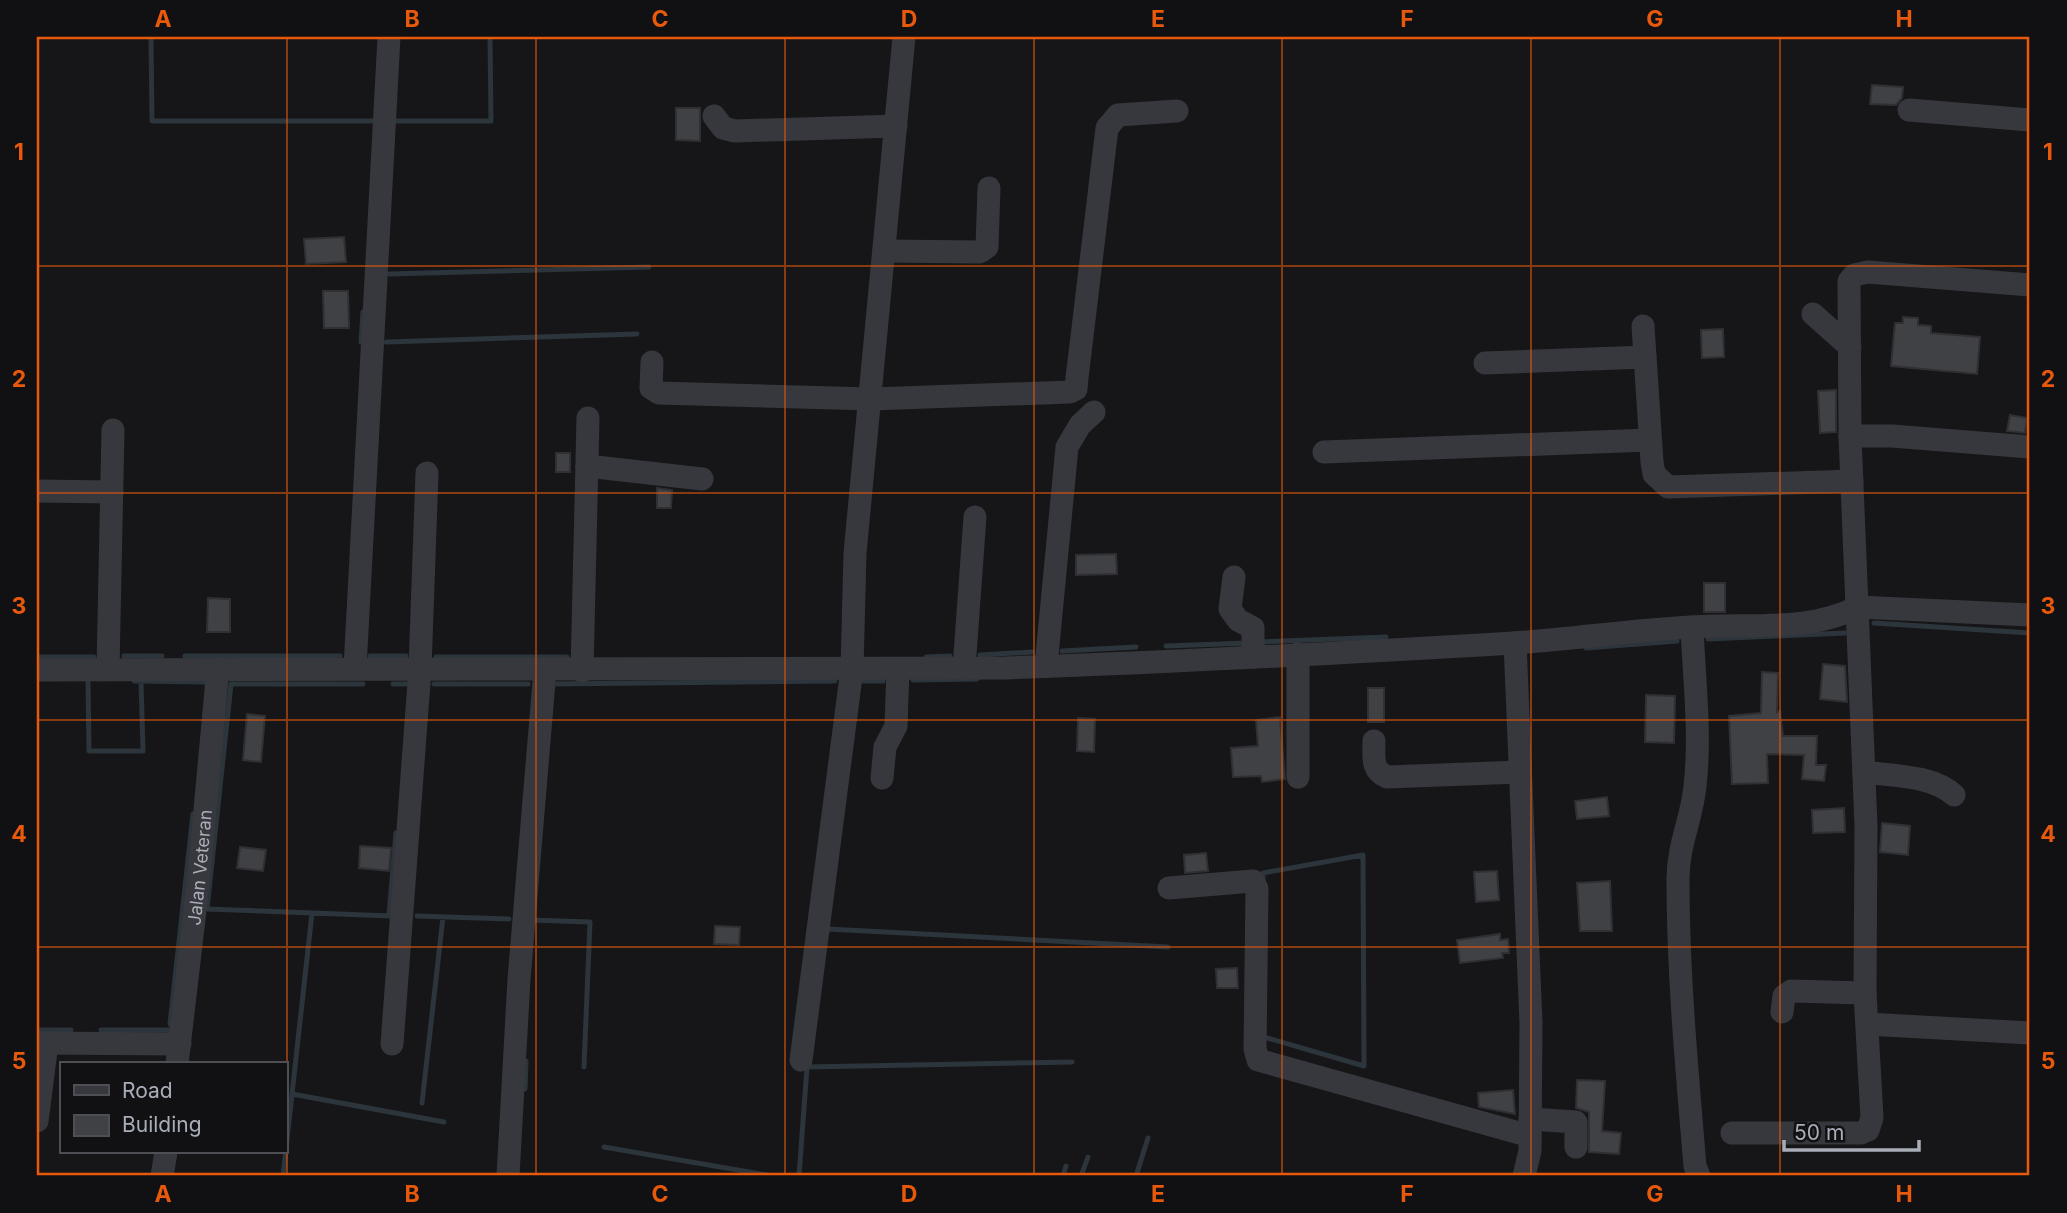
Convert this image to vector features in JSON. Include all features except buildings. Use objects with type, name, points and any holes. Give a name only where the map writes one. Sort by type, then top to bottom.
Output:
[{"type":"street","points":[[355,668],[389,37]]},
{"type":"street","points":[[801,1060],[852,669],[856,553],[904,37]]},
{"type":"street","points":[[1909,110],[2030,120]]},
{"type":"street","points":[[652,362],[651,388],[659,393],[871,399],[1070,392],[1076,389],[1107,128],[1118,115],[1177,111]]},
{"type":"street","points":[[714,116],[723,128],[735,131],[896,126]]},
{"type":"street","points":[[884,251],[980,252],[987,247],[989,188]]},
{"type":"street","points":[[1732,1133],[1861,1133],[1868,1130],[1871,1118],[1865,993],[1864,772],[1850,436],[1849,281],[1854,275],[1868,272],[2030,285]]},
{"type":"street","points":[[1813,314],[1850,347]]},
{"type":"street","points":[[1643,326],[1654,474],[1668,487],[1852,481]]},
{"type":"street","points":[[1485,363],[1645,357]]},
{"type":"street","points":[[1046,666],[1068,447],[1080,425],[1094,412]]},
{"type":"street","points":[[582,671],[588,418]]},
{"type":"street","points":[[108,669],[113,430]]},
{"type":"street","points":[[1850,436],[1892,436],[2030,447]]},
{"type":"street","points":[[1324,452],[1650,440]]},
{"type":"street","points":[[587,466],[702,480]]},
{"type":"street","points":[[392,1044],[421,669],[427,472]]},
{"type":"street","points":[[37,491],[112,492]]},
{"type":"street","points":[[964,668],[975,517]]},
{"type":"street","points":[[1234,577],[1230,609],[1238,620],[1253,628],[1254,657]]},
{"type":"street","points":[[37,670],[355,668],[582,671],[1046,666],[1514,643],[1692,626],[1813,623],[1835,619],[1858,607],[2030,615]]},
{"type":"street","points":[[1692,626],[1697,766],[1695,790],[1680,845],[1678,880],[1688,1079],[1699,1176]]},
{"type":"street","points":[[1514,643],[1531,1023],[1530,1151],[1524,1176]]},
{"type":"street","points":[[1298,654],[1298,777]]},
{"type":"street","name":"Jalan Veteran","points":[[179,1054],[218,669]]},
{"type":"street","points":[[882,778],[885,747],[896,726],[898,669]]},
{"type":"street","points":[[508,1176],[519,979],[545,670]]},
{"type":"street","points":[[1374,741],[1374,765],[1379,774],[1387,777],[1520,772]]},
{"type":"street","points":[[1864,772],[1929,782],[1944,786],[1954,796]]},
{"type":"street","points":[[1169,888],[1253,881],[1257,889],[1255,1049],[1258,1060],[1530,1127],[1576,1122],[1576,1147]]},
{"type":"street","points":[[1782,1012],[1784,996],[1791,991],[1865,993]]},
{"type":"street","points":[[1867,1024],[2030,1033]]},
{"type":"street","points":[[37,1121],[42,1043],[179,1054]]},
{"type":"street","points":[[162,1176],[166,1154]]},
{"type":"waterway","points":[[151,37],[152,121],[378,121]]},
{"type":"waterway","points":[[392,121],[491,121],[490,37]]},
{"type":"waterway","points":[[389,274],[649,267]]},
{"type":"waterway","points":[[361,342],[363,312]]},
{"type":"waterway","points":[[386,342],[637,334]]},
{"type":"waterway","points":[[1874,623],[2030,633]]},
{"type":"waterway","points":[[1708,639],[1845,633]]},
{"type":"waterway","points":[[1260,642],[1386,637]]},
{"type":"waterway","points":[[1586,648],[1677,641]]},
{"type":"waterway","points":[[1166,646],[1247,643]]},
{"type":"waterway","points":[[1062,651],[1136,647]]},
{"type":"waterway","points":[[980,655],[1032,652]]},
{"type":"waterway","points":[[124,656],[162,656]]},
{"type":"waterway","points":[[185,656],[340,656]]},
{"type":"waterway","points":[[370,656],[406,656]]},
{"type":"waterway","points":[[926,657],[950,656]]},
{"type":"waterway","points":[[37,657],[94,657]]},
{"type":"waterway","points":[[436,657],[567,657]]},
{"type":"waterway","points":[[913,680],[977,679]]},
{"type":"waterway","points":[[88,680],[89,751],[143,751],[141,681]]},
{"type":"waterway","points":[[134,681],[208,682],[207,686]]},
{"type":"waterway","points":[[551,684],[835,681]]},
{"type":"waterway","points":[[858,681],[883,681]]},
{"type":"waterway","points":[[363,684],[231,684],[207,909],[391,916]]},
{"type":"waterway","points":[[393,684],[411,684]]},
{"type":"waterway","points":[[434,684],[528,684]]},
{"type":"waterway","points":[[170,1024],[193,814]]},
{"type":"waterway","points":[[389,915],[396,833]]},
{"type":"waterway","points":[[1263,882],[1263,873],[1363,855],[1364,1066],[1264,1037]]},
{"type":"waterway","points":[[287,1140],[312,913]]},
{"type":"waterway","points":[[417,916],[509,919]]},
{"type":"waterway","points":[[422,1103],[443,917]]},
{"type":"waterway","points":[[530,920],[590,922],[584,1067]]},
{"type":"waterway","points":[[827,932],[828,929],[1168,947]]},
{"type":"waterway","points":[[37,1030],[71,1030]]},
{"type":"waterway","points":[[101,1030],[170,1030]]},
{"type":"waterway","points":[[525,1089],[526,1061]]},
{"type":"waterway","points":[[799,1176],[807,1067],[1072,1062]]},
{"type":"waterway","points":[[292,1094],[444,1122]]},
{"type":"waterway","points":[[1136,1176],[1148,1138]]},
{"type":"waterway","points":[[604,1147],[773,1176]]},
{"type":"waterway","points":[[283,1176],[285,1154]]},
{"type":"waterway","points":[[1081,1176],[1088,1157]]},
{"type":"waterway","points":[[1063,1176],[1066,1166]]}]
